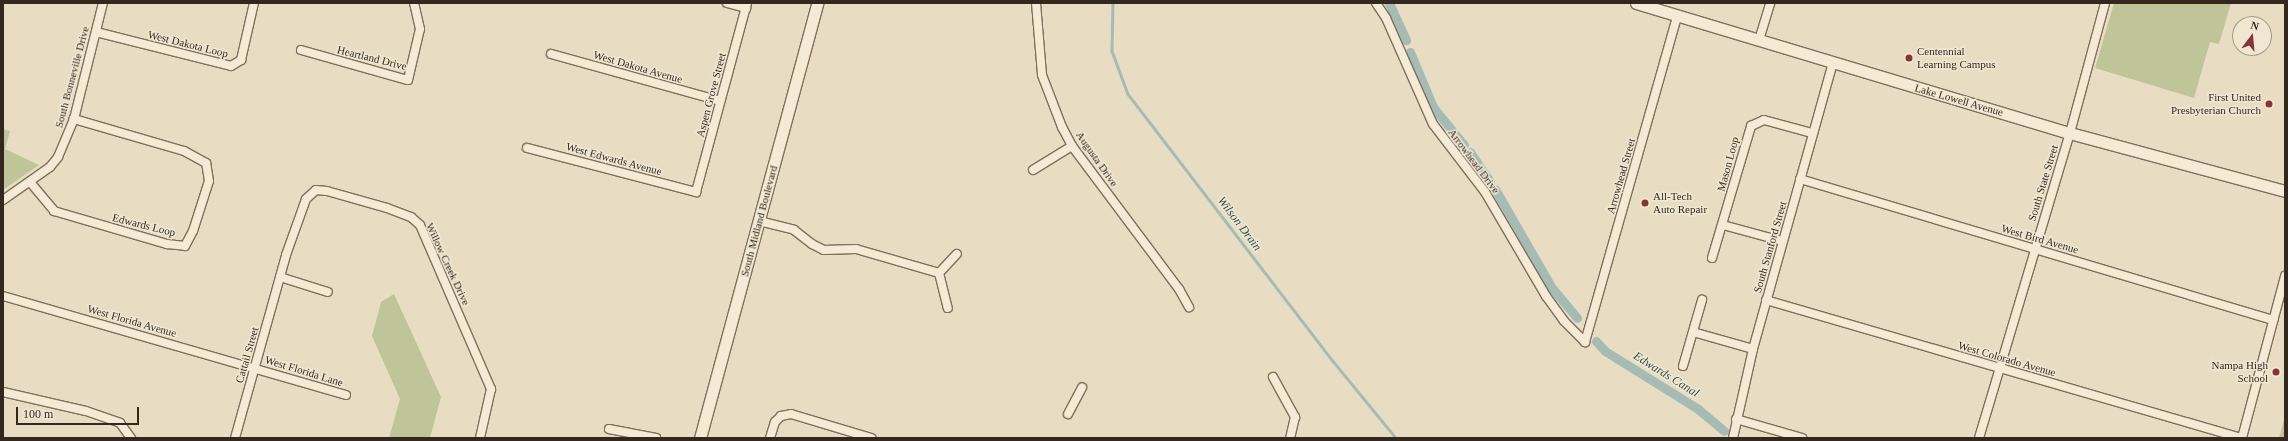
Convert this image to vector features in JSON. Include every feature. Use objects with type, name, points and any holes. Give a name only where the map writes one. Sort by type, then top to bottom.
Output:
[{"type":"main road","name":"South Midland Boulevard","points":[[700,438],[817,3]]},
{"type":"main road","name":"Lake Lowell Avenue","points":[[1636,3],[2070,133],[2285,191]]},
{"type":"street","name":"South Bonneville Drive","points":[[3,200],[30,182],[58,157],[74,119],[103,3]]},
{"type":"street","name":"West Dakota Loop","points":[[96,32],[231,66],[240,60],[254,3]]},
{"type":"street","name":"Heartland Drive","points":[[301,50],[408,80],[420,29],[414,3]]},
{"type":"street","points":[[727,3],[746,6]]},
{"type":"street","name":"Augusta Drive","points":[[1036,3],[1042,75],[1052,106],[1072,146],[1179,289],[1189,307]]},
{"type":"street","name":"Arrowhead Drive","points":[[1376,3],[1386,18],[1433,124],[1485,192],[1546,296],[1564,321],[1585,342]]},
{"type":"street","points":[[1759,40],[1770,3]]},
{"type":"street","name":"South State Street","points":[[1980,438],[2034,249],[2070,133],[2105,3]]},
{"type":"street","name":"Aspen Grove Street","points":[[696,192],[746,6]]},
{"type":"street","name":"Arrowhead Street","points":[[1585,342],[1677,16]]},
{"type":"street","name":"West Dakota Avenue","points":[[551,54],[720,101]]},
{"type":"street","name":"South Stanford Street","points":[[1733,438],[1752,349],[1833,63]]},
{"type":"street","name":"Edwards Loop","points":[[30,182],[54,210],[73,218],[167,244],[185,246],[193,231],[209,181],[206,163],[184,151],[74,119]]},
{"type":"street","name":"Mason Loop","points":[[1712,258],[1751,126],[1764,120],[1812,133]]},
{"type":"street","points":[[1033,170],[1072,146]]},
{"type":"street","name":"West Edwards Avenue","points":[[527,148],[696,192]]},
{"type":"street","name":"West Bird Avenue","points":[[1800,179],[2273,320]]},
{"type":"street","name":"Willow Creek Drive","points":[[286,255],[306,199],[316,190],[327,191],[387,208],[411,217],[420,225],[491,389],[491,397],[480,438]]},
{"type":"street","points":[[759,221],[794,230],[812,244],[824,250],[856,249],[939,273]]},
{"type":"street","points":[[1723,225],[1782,241]]},
{"type":"street","points":[[939,273],[957,254]]},
{"type":"street","name":"Cattail Street","points":[[235,438],[286,255]]},
{"type":"street","points":[[939,273],[948,308]]},
{"type":"street","points":[[2242,438],[2285,276]]},
{"type":"street","points":[[280,277],[328,292]]},
{"type":"street","name":"West Florida Avenue","points":[[3,296],[254,367]]},
{"type":"street","points":[[1683,366],[1702,300]]},
{"type":"street","name":"West Colorado Avenue","points":[[1766,300],[2242,438]]},
{"type":"street","points":[[1693,332],[1752,349]]},
{"type":"street","name":"West Florida Lane","points":[[254,367],[346,395]]},
{"type":"street","points":[[1273,377],[1295,417],[1290,438]]},
{"type":"street","points":[[1068,414],[1082,388]]},
{"type":"street","points":[[3,392],[86,411],[120,423],[131,438]]},
{"type":"street","points":[[770,438],[775,422],[780,416],[791,414],[871,438]]},
{"type":"street","points":[[1736,419],[1802,438]]},
{"type":"street","points":[[609,428],[656,438]]},
{"type":"green space","points":[[2114,3],[2231,3],[2219,44],[2210,42],[2194,98],[2095,68]]},
{"type":"green space","points":[[3,129],[10,131],[5,149],[39,165],[3,190]]},
{"type":"green space","points":[[394,294],[441,397],[430,438],[389,438],[400,399],[372,336],[381,302]]},
{"type":"green space","points":[[2285,416],[2285,438],[2279,438]]},
{"type":"waterway","name":"Wilson Drain","points":[[1113,3],[1112,51],[1128,94],[1333,361],[1396,438]]},
{"type":"waterway","name":"Edwards Canal","points":[[1389,3],[1406,40]]},
{"type":"waterway","name":"Edwards Canal","points":[[1410,52],[1433,107],[1464,145]]},
{"type":"waterway","name":"Edwards Canal","points":[[1470,152],[1490,182]]},
{"type":"waterway","name":"Edwards Canal","points":[[1495,189],[1552,288],[1577,318]]},
{"type":"waterway","name":"Edwards Canal","points":[[1596,341],[1605,351],[1698,409],[1724,431]]},
{"type":"place","name":"Centennial Learning Campus","points":[[1909,58]]},
{"type":"place","name":"First United Presbyterian Church","points":[[2269,104]]},
{"type":"place","name":"All-Tech Auto Repair","points":[[1645,203]]},
{"type":"place","name":"Nampa High School","points":[[2276,372]]}]
